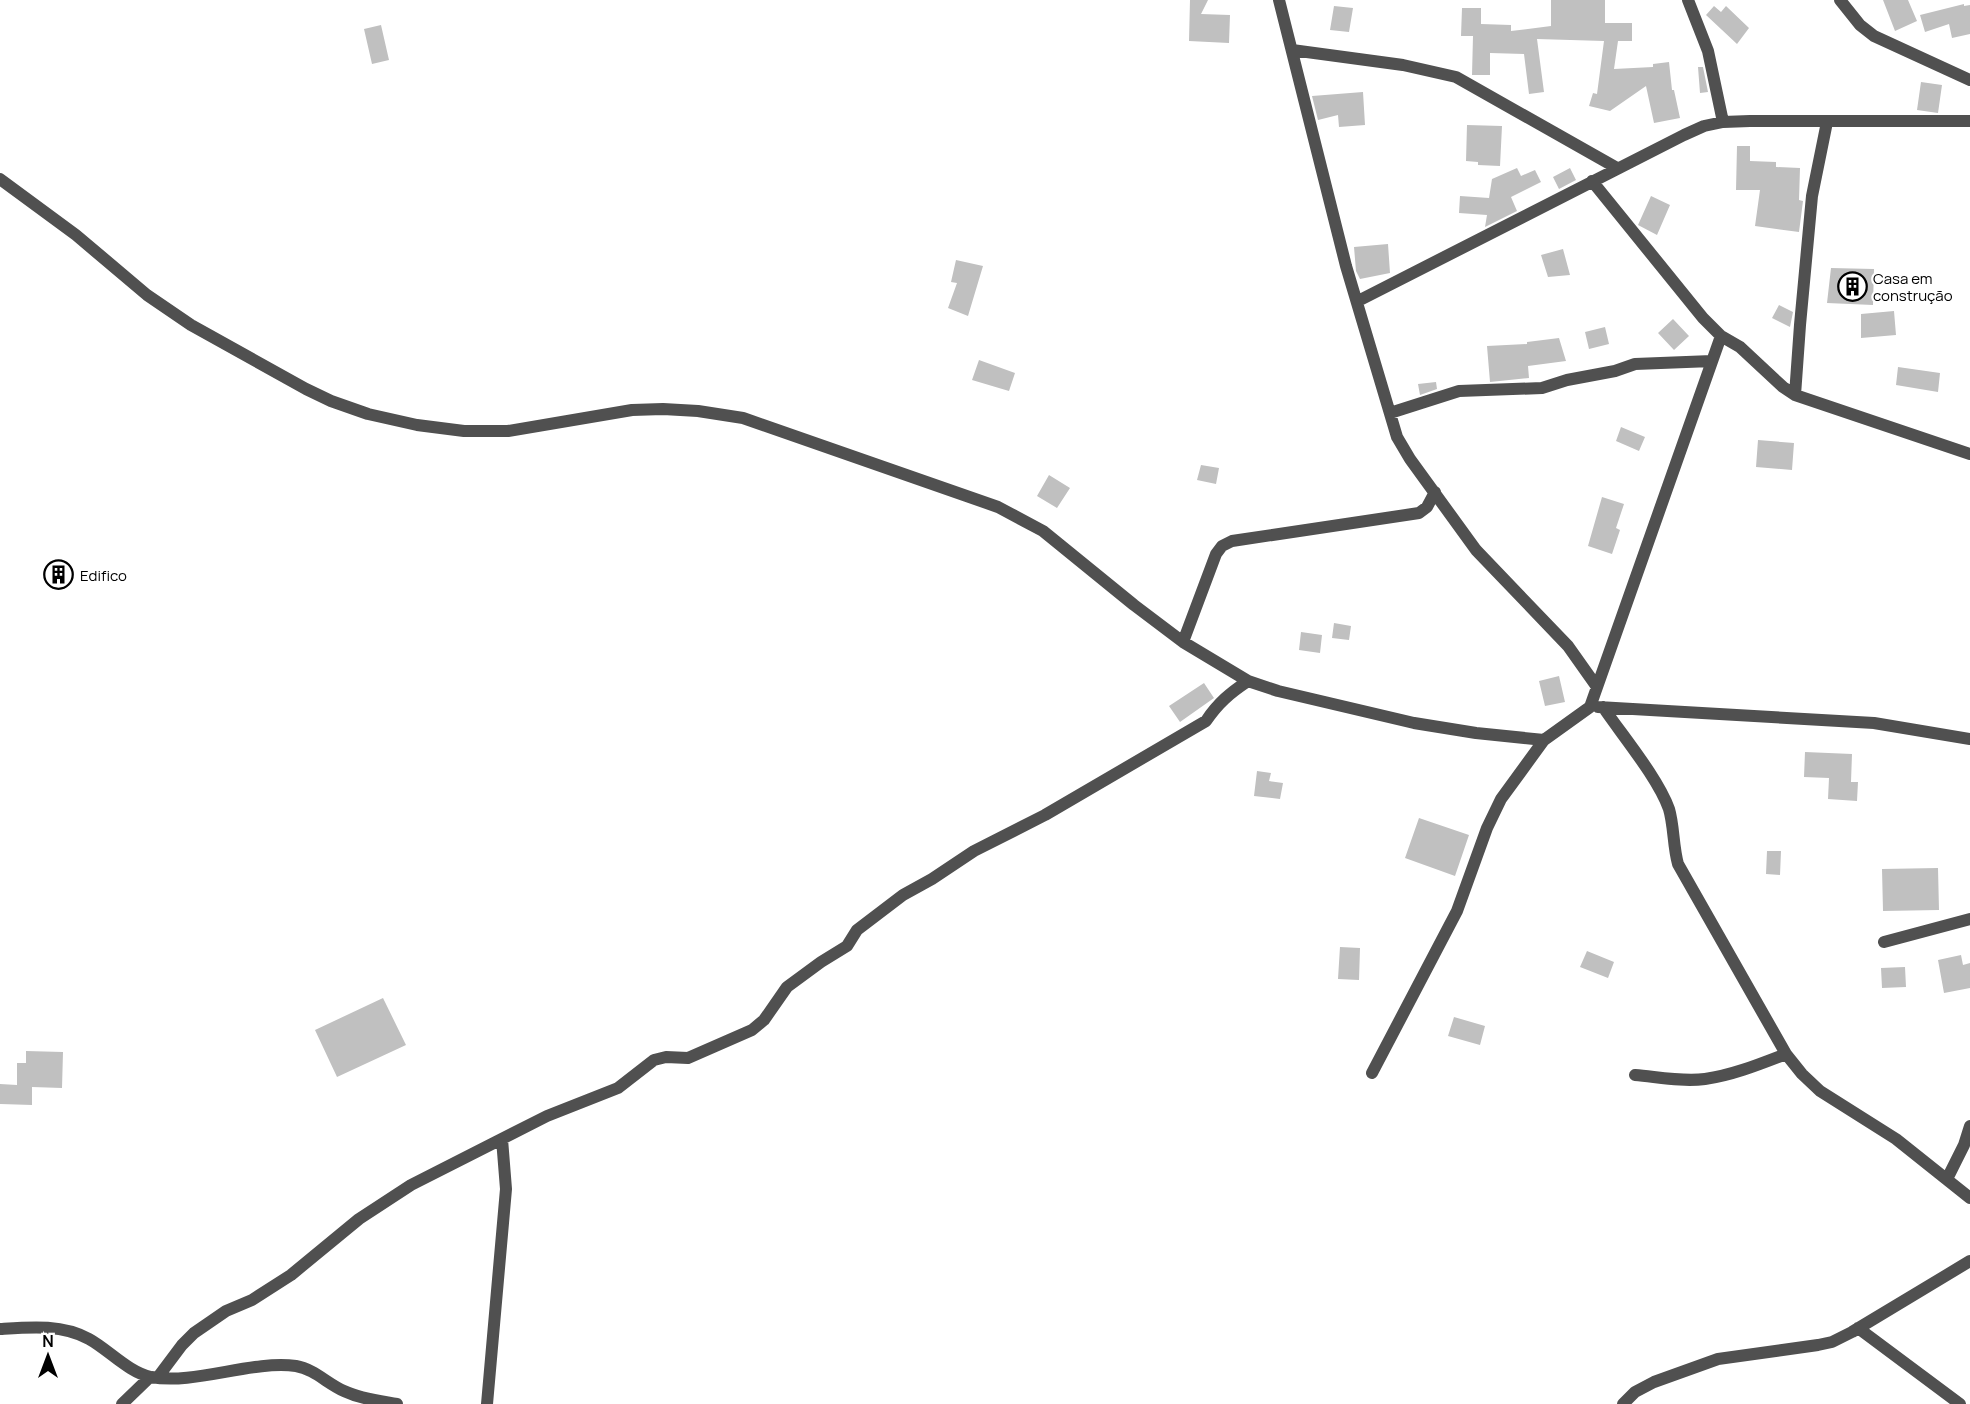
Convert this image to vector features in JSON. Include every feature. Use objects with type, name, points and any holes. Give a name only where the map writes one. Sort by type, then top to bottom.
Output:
[{"type":"street","points":[[1280,0],[1346,266],[1397,437],[1410,459],[1476,550],[1568,646],[1597,687]]},
{"type":"street","points":[[1688,0],[1708,51],[1723,122]]},
{"type":"street","points":[[1840,0],[1860,25],[1874,36],[1970,80]]},
{"type":"street","points":[[1292,50],[1403,65],[1456,77],[1617,168]]},
{"type":"street","points":[[1358,301],[1704,126],[1723,122],[1970,121]]},
{"type":"street","points":[[1796,395],[1812,196],[1827,122]]},
{"type":"street","points":[[0,179],[76,235],[147,295],[174,313],[331,401],[378,416],[417,425],[464,431],[508,431],[632,410],[698,411],[743,418],[998,507],[1043,531],[1183,642],[1248,681],[1278,691],[1414,723],[1476,733],[1544,740]]},
{"type":"street","points":[[1592,181],[1703,318],[1721,336],[1740,347],[1783,387],[1796,395],[1970,454]]},
{"type":"street","points":[[1372,1073],[1457,910],[1487,828],[1501,799],[1544,740],[1590,706],[1721,336]]},
{"type":"street","points":[[1390,413],[1460,391],[1542,388],[1567,380],[1616,371],[1635,364],[1712,361]]},
{"type":"street","points":[[1183,642],[1216,554],[1222,546],[1232,541],[1419,513],[1427,507],[1435,492]]},
{"type":"street","points":[[122,1404],[154,1377],[194,1333],[226,1311],[252,1300],[291,1275],[359,1219],[411,1185],[547,1116],[618,1088],[654,1060],[666,1057],[688,1058],[752,1029],[764,1020],[788,987],[847,946],[857,930],[903,895],[974,851],[1045,815],[1206,721],[1227,694],[1248,681]]},
{"type":"street","points":[[1590,706],[1874,723],[1970,739]]},
{"type":"street","points":[[1603,707],[1656,784],[1669,809],[1673,847],[1678,864],[1786,1054],[1820,1091],[1896,1139],[1970,1198]]},
{"type":"street","points":[[1884,942],[1970,919]]},
{"type":"street","points":[[1635,1075],[1688,1080],[1706,1078],[1751,1067],[1786,1054]]},
{"type":"street","points":[[1947,1179],[1964,1145],[1970,1126]]},
{"type":"street","points":[[487,1404],[506,1189],[502,1139]]},
{"type":"street","points":[[1623,1404],[1635,1392],[1654,1382],[1718,1359],[1832,1342],[1970,1261]]},
{"type":"street","points":[[0,1329],[45,1327],[69,1331],[89,1339],[140,1373],[154,1377],[297,1366],[344,1391],[397,1404]]},
{"type":"street","points":[[1858,1328],[1960,1404]]},
{"type":"building","points":[[1190,0],[1208,0],[1201,14],[1230,15],[1229,43],[1189,41]]},
{"type":"building","points":[[1551,0],[1605,0],[1605,23],[1632,23],[1632,41],[1618,41],[1614,69],[1653,67],[1653,64],[1669,62],[1672,90],[1674,90],[1680,118],[1654,123],[1646,86],[1610,111],[1589,106],[1593,93],[1597,94],[1604,41],[1537,39],[1544,92],[1529,94],[1524,54],[1490,53],[1490,75],[1472,75],[1473,36],[1461,36],[1462,8],[1481,8],[1481,24],[1511,25],[1511,31],[1551,26]]},
{"type":"building","points":[[1883,0],[1908,0],[1917,21],[1895,31]]},
{"type":"building","points":[[1964,4],[1964,6],[1970,5],[1970,34],[1952,38],[1949,24],[1925,32],[1920,15]]},
{"type":"building","points":[[1334,6],[1353,8],[1349,32],[1330,30]]},
{"type":"building","points":[[1714,6],[1721,12],[1726,6],[1749,28],[1737,44],[1706,15]]},
{"type":"building","points":[[381,25],[389,60],[372,64],[364,29]]},
{"type":"building","points":[[1698,67],[1703,67],[1708,92],[1700,93]]},
{"type":"building","points":[[1921,82],[1942,85],[1938,113],[1917,110]]},
{"type":"building","points":[[1363,92],[1365,125],[1339,127],[1338,115],[1318,120],[1312,96]]},
{"type":"building","points":[[1467,125],[1502,126],[1500,166],[1478,165],[1478,162],[1466,161]]},
{"type":"building","points":[[1737,146],[1750,146],[1750,161],[1776,162],[1776,167],[1800,168],[1799,200],[1803,201],[1799,232],[1755,226],[1760,190],[1736,190]]},
{"type":"building","points":[[1517,168],[1521,176],[1535,170],[1541,182],[1511,197],[1517,211],[1485,227],[1487,215],[1459,213],[1460,196],[1489,198],[1492,179]]},
{"type":"building","points":[[1570,168],[1576,180],[1559,189],[1553,177]]},
{"type":"building","points":[[1651,196],[1670,205],[1657,235],[1638,225]]},
{"type":"building","points":[[1388,244],[1390,273],[1360,279],[1356,271],[1354,247]]},
{"type":"building","points":[[1563,249],[1570,275],[1548,277],[1541,255]]},
{"type":"building","points":[[956,260],[983,266],[968,316],[948,308],[957,283],[951,282]]},
{"type":"building","name":"Casa em construção","points":[[1831,268],[1874,269],[1873,305],[1827,303]]},
{"type":"building","points":[[1779,305],[1793,312],[1790,327],[1772,318]]},
{"type":"building","points":[[1894,311],[1896,335],[1861,338],[1861,314]]},
{"type":"building","points":[[1673,319],[1689,336],[1674,350],[1658,333]]},
{"type":"building","points":[[1605,327],[1609,344],[1589,349],[1585,332]]},
{"type":"building","points":[[1559,338],[1566,361],[1528,366],[1529,378],[1490,382],[1487,346],[1527,344],[1527,342]]},
{"type":"building","points":[[979,360],[1015,373],[1009,391],[972,380]]},
{"type":"building","points":[[1898,367],[1940,373],[1938,392],[1896,385]]},
{"type":"building","points":[[1436,382],[1437,389],[1420,395],[1418,384]]},
{"type":"building","points":[[1621,427],[1645,437],[1639,451],[1616,441]]},
{"type":"building","points":[[1758,440],[1794,443],[1792,470],[1756,467]]},
{"type":"building","points":[[1201,465],[1219,468],[1216,484],[1197,480]]},
{"type":"building","points":[[1049,475],[1070,488],[1057,508],[1037,496]]},
{"type":"building","points":[[1602,497],[1624,504],[1616,528],[1620,530],[1612,554],[1588,546]]},
{"type":"building","points":[[1334,623],[1351,626],[1349,640],[1332,638]]},
{"type":"building","points":[[1301,632],[1322,635],[1320,653],[1299,650]]},
{"type":"building","points":[[1559,676],[1565,702],[1545,706],[1539,681]]},
{"type":"building","points":[[1204,683],[1214,698],[1180,722],[1169,706]]},
{"type":"building","points":[[1805,752],[1852,754],[1851,782],[1858,782],[1857,801],[1828,799],[1829,778],[1804,777]]},
{"type":"building","points":[[1257,771],[1271,773],[1269,781],[1283,783],[1280,799],[1254,796]]},
{"type":"building","points":[[1419,818],[1469,835],[1455,876],[1405,858]]},
{"type":"building","points":[[1767,851],[1781,851],[1780,875],[1766,874]]},
{"type":"building","points":[[1938,868],[1939,910],[1883,911],[1882,869]]},
{"type":"building","points":[[1340,947],[1360,948],[1359,980],[1338,979]]},
{"type":"building","points":[[1587,951],[1614,962],[1608,978],[1580,967]]},
{"type":"building","points":[[1961,955],[1963,965],[1970,963],[1970,988],[1944,993],[1938,960]]},
{"type":"building","points":[[1905,967],[1906,987],[1882,988],[1881,968]]},
{"type":"building","points":[[383,998],[406,1045],[337,1077],[315,1030]]},
{"type":"building","points":[[1454,1017],[1485,1026],[1480,1045],[1448,1036]]},
{"type":"building","points":[[26,1051],[63,1052],[62,1088],[32,1087],[32,1105],[0,1104],[0,1084],[17,1085],[17,1063],[26,1063]]},
{"type":"place","name":"Casa em construção","points":[[1852,287]]},
{"type":"place","name":"Edifico","points":[[59,575]]}]
